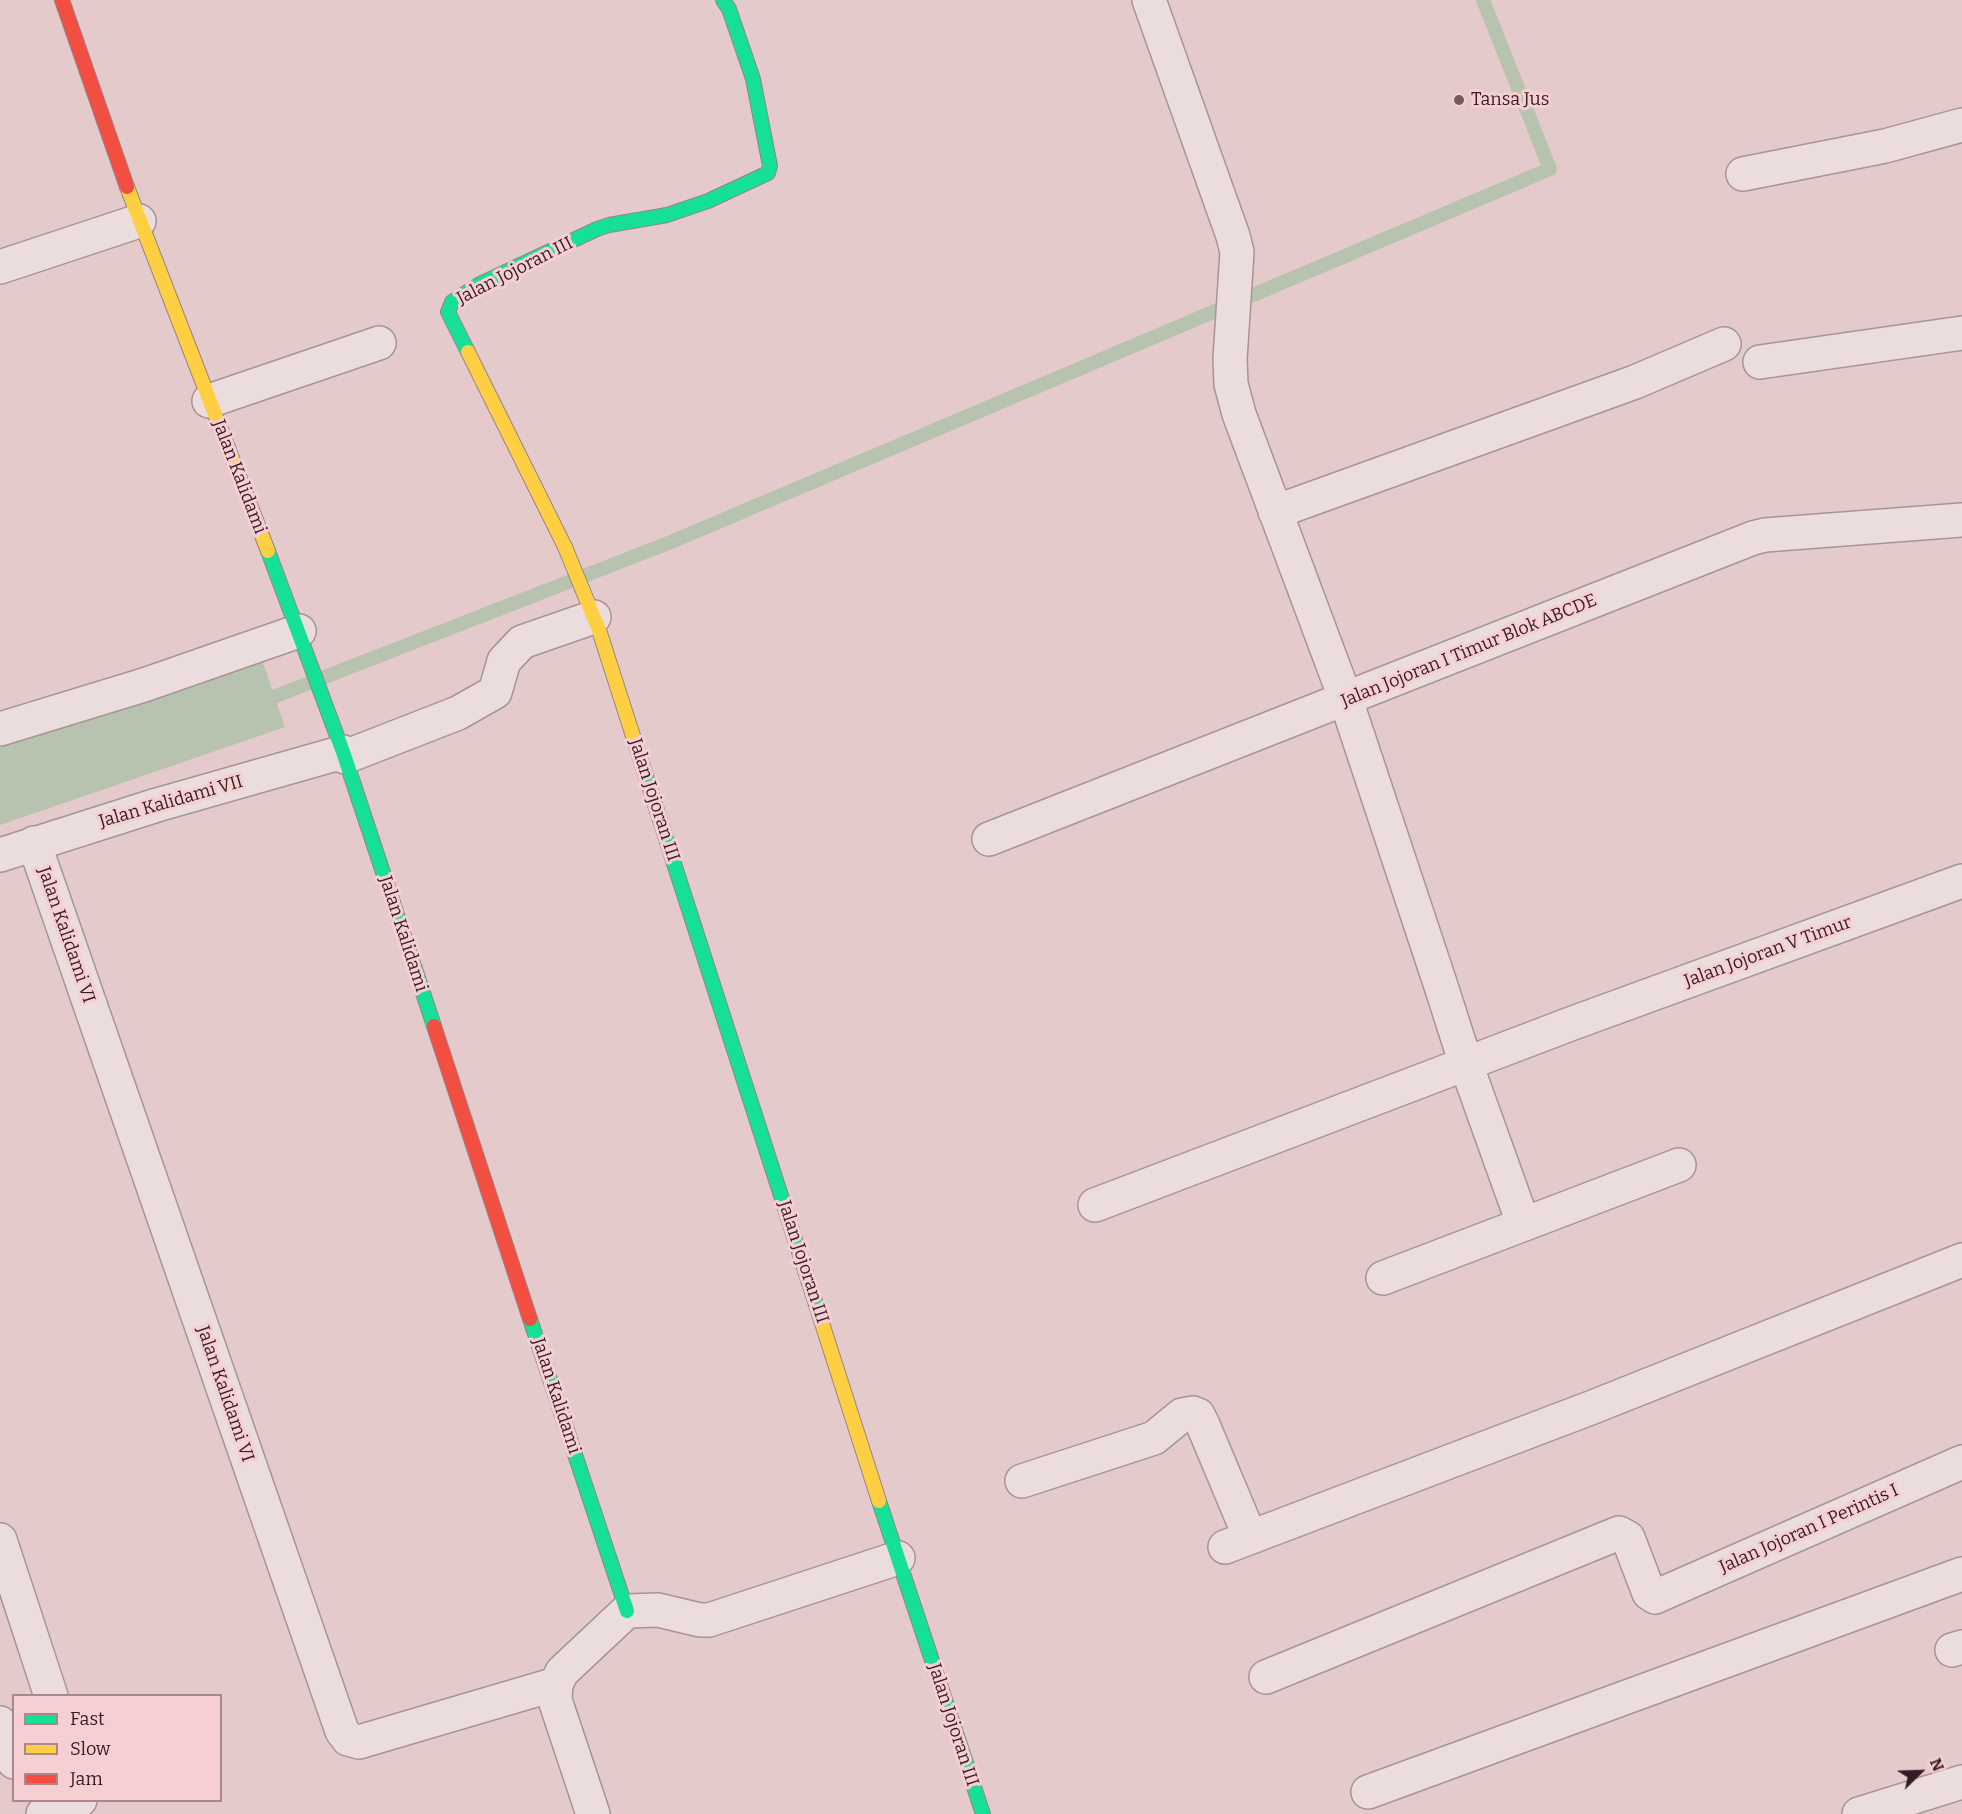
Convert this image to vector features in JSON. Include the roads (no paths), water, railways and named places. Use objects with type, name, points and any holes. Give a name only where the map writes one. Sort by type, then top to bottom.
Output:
[{"type":"street","name":"Jalan Kalidami","points":[[62,0],[139,221],[343,752],[627,1611]]},
{"type":"street","points":[[1149,0],[1237,252],[1230,359],[1231,384],[1239,414],[1346,700],[1466,1064],[1523,1223]]},
{"type":"street","name":"Jalan Jojoran III","points":[[733,3],[753,79],[770,166],[768,173],[708,201],[667,215],[597,229],[480,284],[452,302],[449,306],[450,319],[565,547],[592,612],[983,1814]]},
{"type":"street","points":[[1743,174],[1885,146],[1962,125]]},
{"type":"street","points":[[0,267],[139,221]]},
{"type":"street","points":[[1760,362],[1962,333]]},
{"type":"street","points":[[209,401],[379,343]]},
{"type":"street","points":[[1275,512],[1635,382],[1724,344]]},
{"type":"street","name":"Jalan Jojoran I Timur Blok ABCDE","points":[[989,839],[1753,538],[1962,520]]},
{"type":"street","name":"Jalan Kalidami VII","points":[[0,855],[157,805],[343,752],[467,708],[495,692],[504,661],[522,642],[592,612]]},
{"type":"street","points":[[1,726],[144,685],[300,636]]},
{"type":"street","name":"Jalan Kalidami VI","points":[[34,843],[342,1731],[348,1739],[359,1742],[556,1684]]},
{"type":"street","name":"Jalan Jojoran V Timur","points":[[1095,1205],[1573,1023],[1962,881]]},
{"type":"street","points":[[1383,1278],[1523,1223],[1679,1166]]},
{"type":"street","points":[[1022,1481],[1154,1438],[1182,1415],[1193,1413],[1198,1415],[1203,1425],[1238,1542],[1593,1407],[1962,1260]]},
{"type":"street","name":"Jalan Jojoran I Perintis I","points":[[1266,1677],[1619,1533],[1628,1538],[1652,1597],[1657,1596],[1962,1462]]},
{"type":"street","points":[[0,1540],[51,1694]]},
{"type":"street","points":[[593,1814],[555,1700],[556,1684],[562,1672],[627,1611],[658,1610],[700,1620],[710,1620],[898,1558]]},
{"type":"street","points":[[1368,1792],[1962,1574]]},
{"type":"street","points":[[0,1724],[12,1757]]},
{"type":"street","points":[[1859,1814],[1962,1782]]},
{"type":"street","points":[[43,1814],[75,1802]]},
{"type":"waterway","points":[[258,703],[671,542],[1550,169],[1483,0]]},
{"type":"place","name":"Tansa Jus","points":[[1459,100]]}]
